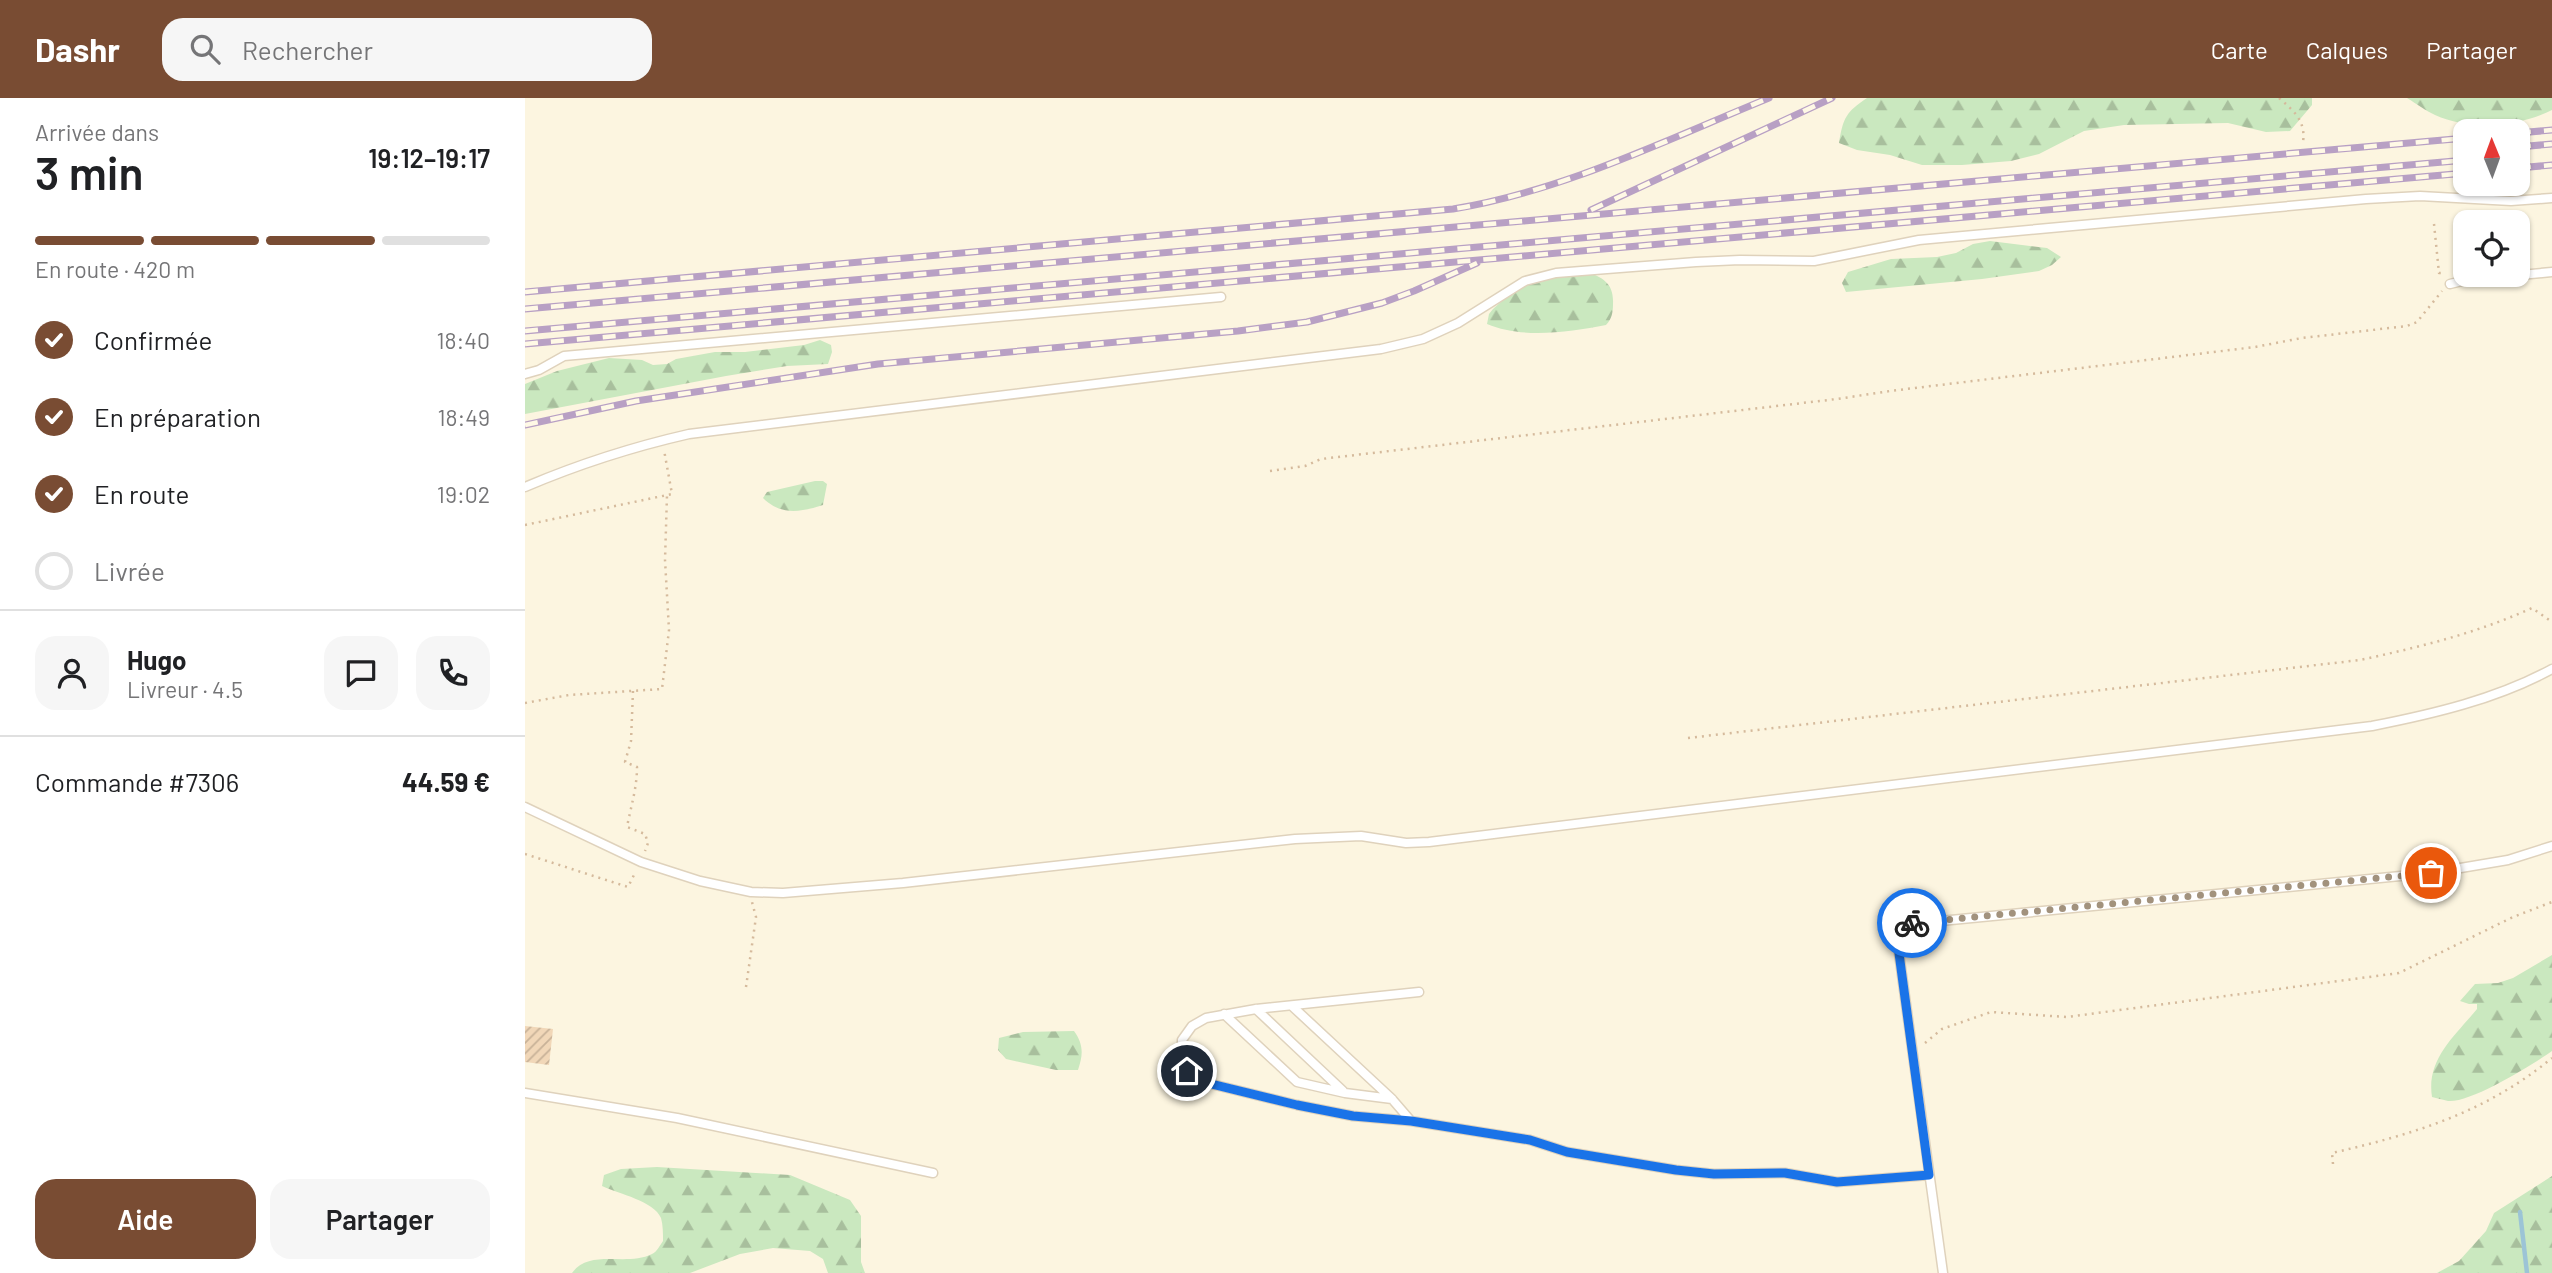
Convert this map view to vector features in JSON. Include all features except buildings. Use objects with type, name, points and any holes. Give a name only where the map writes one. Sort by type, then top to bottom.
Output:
[{"type":"lane","points":[[525,486],[636,446],[689,434],[1381,349],[1423,339],[1458,323],[1525,281],[1556,273],[1696,262],[1814,261],[1919,240],[2366,199],[2420,196],[2511,201],[2552,198]]},
{"type":"lane","points":[[2450,284],[2466,280],[2552,272]]},
{"type":"lane","points":[[525,374],[539,370],[564,356],[1221,297]]},
{"type":"lane","points":[[525,807],[641,862],[700,881],[751,892],[783,893],[903,883],[1295,839],[1361,836],[1406,843],[1429,842],[2330,731],[2428,715],[2527,683],[2552,669]]},
{"type":"lane","points":[[1943,1273],[1898,946],[1910,923],[2431,873],[2508,860],[2552,846]]},
{"type":"lane","points":[[1419,992],[1257,1009],[1206,1018],[1192,1026],[1182,1040],[1182,1055],[1187,1071],[1199,1081],[1330,1112],[1411,1121],[1530,1140],[1567,1152],[1714,1174],[1785,1173],[1837,1182],[1929,1175]]},
{"type":"lane","points":[[1292,1006],[1392,1099],[1411,1121]]},
{"type":"lane","points":[[1257,1009],[1345,1093]]},
{"type":"lane","points":[[1224,1014],[1297,1082],[1345,1093],[1392,1099]]},
{"type":"lane","points":[[525,1093],[677,1118],[933,1173]]},
{"type":"path","points":[[2279,98],[2295,111],[2301,122],[2303,142]]},
{"type":"path","points":[[1270,471],[1305,466],[1321,459],[1837,399],[2407,326],[2417,322],[2450,284],[2446,273],[2439,273],[2434,224]]},
{"type":"path","points":[[525,525],[672,494],[662,440]]},
{"type":"path","points":[[525,702],[569,695],[662,689],[669,630],[665,560],[667,495]]},
{"type":"path","points":[[1688,737],[2360,660],[2421,647],[2494,626],[2532,608],[2552,622]]},
{"type":"path","points":[[525,854],[628,887],[641,862],[647,837],[627,827],[636,776],[636,767],[625,762],[631,741],[633,691]]},
{"type":"path","points":[[746,987],[756,917],[751,892]]},
{"type":"path","points":[[1913,1060],[1925,1042],[1943,1029],[1991,1012],[2067,1017],[2399,973],[2513,917],[2552,902]]},
{"type":"path","points":[[2333,1164],[2332,1153],[2405,1136],[2474,1109],[2552,1058]]},
{"type":"green space","points":[[1867,98],[2312,98],[2312,105],[2290,131],[2266,132],[2228,123],[2124,125],[2084,131],[2039,154],[2011,161],[1922,165],[1890,155],[1857,150],[1839,143],[1847,116]]},
{"type":"green space","points":[[2407,98],[2552,98],[2552,110],[2528,119],[2453,121]]},
{"type":"green space","points":[[1990,241],[2047,248],[2061,257],[2039,271],[1982,279],[1846,292],[1842,283],[1848,272],[1891,259],[1937,257]]},
{"type":"green space","points":[[1586,271],[1606,282],[1612,291],[1612,313],[1606,325],[1561,332],[1530,333],[1487,324],[1493,309],[1522,283]]},
{"type":"green space","points":[[820,340],[831,345],[828,364],[787,366],[726,376],[525,414],[525,384],[557,371],[609,358],[642,360],[653,365],[667,364],[676,359],[715,352],[745,352],[804,345]]},
{"type":"green space","points":[[815,481],[827,484],[823,505],[791,511],[777,508],[763,498],[767,492]]},
{"type":"green space","points":[[2552,955],[2552,1051],[2501,1082],[2471,1096],[2448,1101],[2432,1097],[2431,1083],[2438,1060],[2477,1009],[2477,1004],[2460,1001],[2475,984],[2498,983],[2513,978]]},
{"type":"green space","points":[[1074,1031],[1082,1050],[1078,1070],[1056,1070],[1006,1059],[998,1050],[999,1038],[1023,1032]]},
{"type":"green space","points":[[657,1167],[790,1175],[850,1200],[861,1216],[861,1262],[865,1273],[828,1273],[823,1259],[810,1251],[773,1248],[740,1254],[690,1273],[572,1273],[588,1261],[642,1258],[657,1250],[663,1241],[662,1221],[657,1212],[644,1203],[602,1186],[604,1175],[621,1169]]},
{"type":"green space","points":[[2552,1176],[2552,1273],[2437,1273],[2459,1261],[2486,1231],[2494,1213]]},
{"type":"waterway","points":[[2520,1212],[2527,1273]]},
{"type":"railway","points":[[525,292],[1453,209],[1494,201],[1574,177],[1769,98]]},
{"type":"railway","points":[[1591,210],[1832,98]]},
{"type":"railway","points":[[2531,132],[2552,130]]},
{"type":"railway","points":[[525,309],[2453,139]]},
{"type":"railway","points":[[2531,146],[2552,144]]},
{"type":"railway","points":[[525,331],[2453,161]]},
{"type":"railway","points":[[2531,167],[2552,165]]},
{"type":"railway","points":[[525,344],[2453,174]]},
{"type":"railway","points":[[525,425],[636,401],[878,364],[1238,331],[1307,322],[1382,303],[1477,263]]},
{"type":"way so far","points":[[1912,923],[2431,873]]},
{"type":"route","points":[[1187,1071],[1199,1081],[1297,1105],[1353,1116],[1411,1121],[1530,1140],[1567,1152],[1676,1170],[1714,1174],[1785,1173],[1837,1182],[1929,1175],[1898,946],[1912,923]]}]
